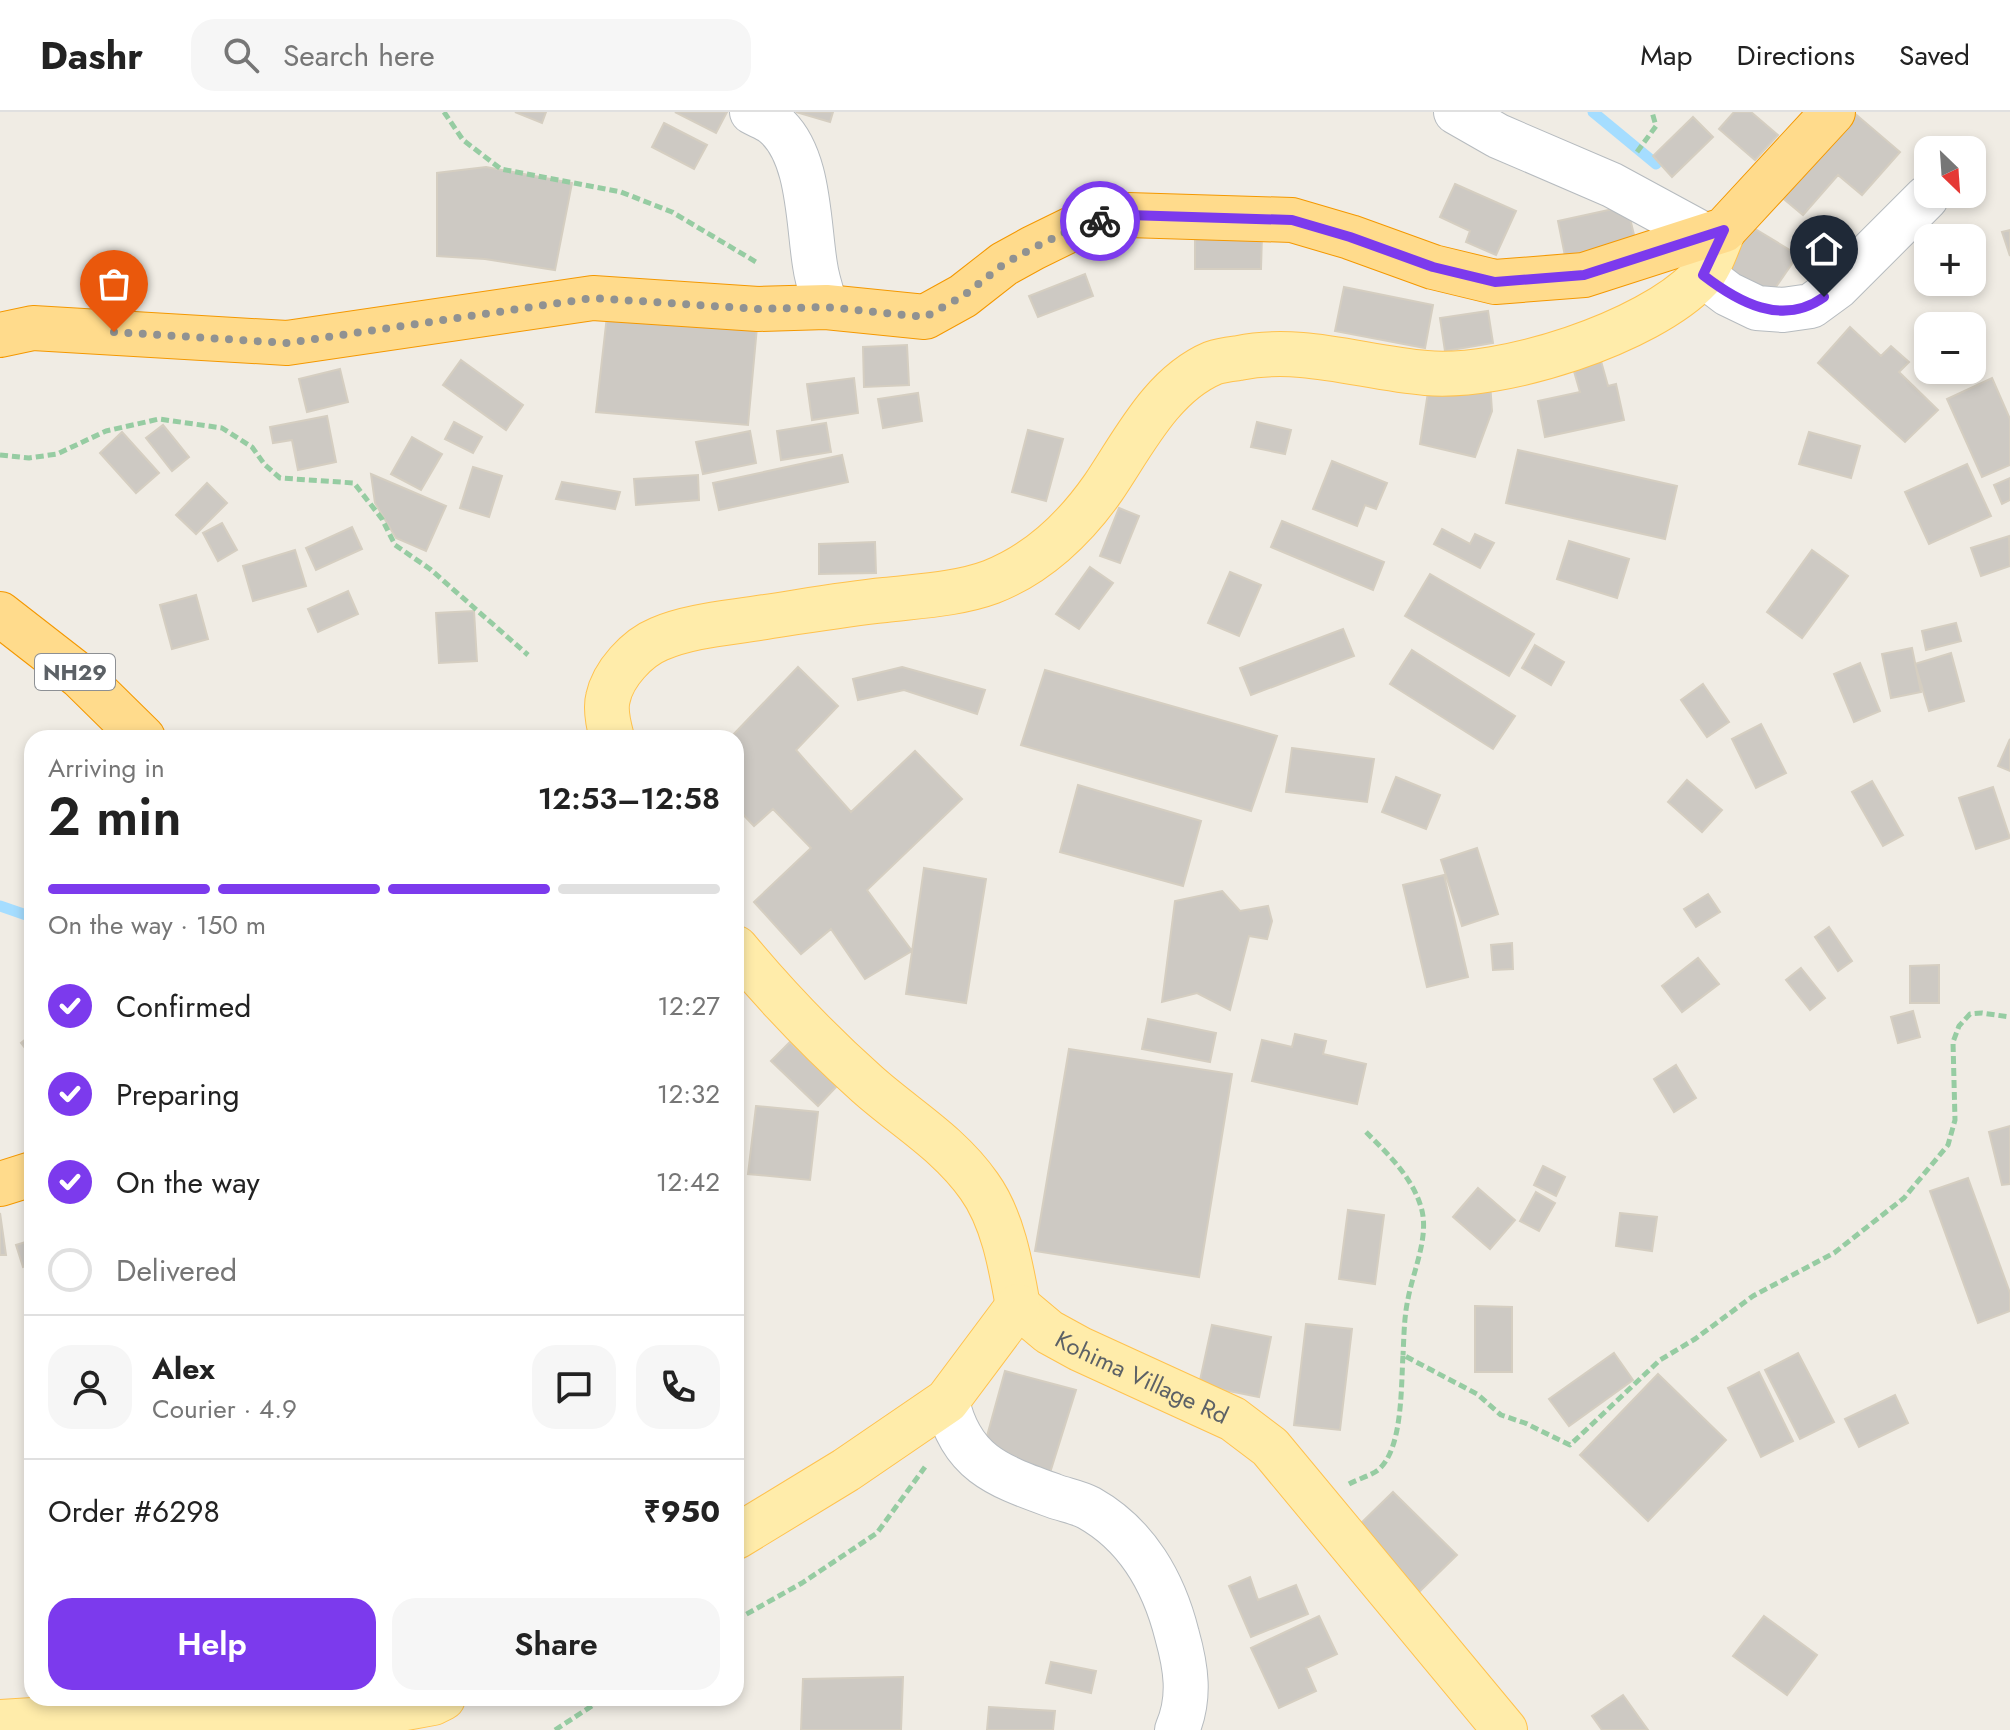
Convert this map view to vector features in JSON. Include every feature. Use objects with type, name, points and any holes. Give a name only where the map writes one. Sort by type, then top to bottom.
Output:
[{"type":"highway","points":[[0,335],[33,328],[287,343],[593,298],[758,309],[826,307],[925,317],[963,296],[1004,264],[1033,248],[1080,225],[1128,215],[1292,220],[1433,267],[1495,282],[1584,275],[1711,247],[1833,112]]},
{"type":"highway","name":"NH29","points":[[0,614],[81,677],[135,730]]},
{"type":"highway","points":[[0,1184],[24,1176]]},
{"type":"main road","points":[[611,730],[607,699],[623,666],[657,640],[706,626],[930,595],[990,582],[1034,559],[1069,530],[1101,491],[1153,413],[1180,384],[1214,362],[1260,354],[1304,354],[1427,373],[1474,374],[1569,349],[1626,328],[1674,302],[1711,247]]},
{"type":"main road","points":[[744,957],[810,1029],[868,1085],[923,1128],[957,1160],[980,1188],[998,1226],[1018,1306],[950,1414],[858,1462],[744,1532]]},
{"type":"main road","name":"Kohima Village Rd","points":[[1018,1306],[1049,1332],[1233,1419],[1270,1447],[1505,1730]]},
{"type":"main road","points":[[0,1722],[171,1708],[214,1709],[258,1723],[302,1727],[417,1706]]},
{"type":"street","points":[[752,112],[773,124],[787,140],[799,164],[815,264],[826,307]]},
{"type":"street","points":[[1456,112],[1498,136],[1612,185],[1711,247],[1728,294],[1757,308],[1783,310],[1811,306],[1837,287],[1916,208]]},
{"type":"street","points":[[950,1414],[965,1444],[991,1470],[1088,1508],[1119,1531],[1153,1569],[1171,1612],[1187,1686],[1183,1716],[1177,1730]]},
{"type":"path","points":[[444,112],[463,140],[501,169],[621,192],[672,212],[756,262]]},
{"type":"path","points":[[0,455],[29,458],[57,454],[106,431],[159,419],[222,428],[252,447],[265,465],[280,478],[354,483],[382,519],[395,545],[452,587],[528,655]]},
{"type":"path","points":[[1403,1355],[1477,1394],[1501,1415],[1570,1445],[1660,1360],[1695,1339],[1753,1296],[1834,1253],[1904,1198],[1948,1145],[1955,1120],[1953,1042],[1959,1026],[1970,1014],[2010,1017]]},
{"type":"path","points":[[1314,1500],[1379,1469],[1390,1454],[1396,1430],[1407,1299],[1417,1263],[1423,1226],[1422,1209],[1401,1168],[1366,1132]]},
{"type":"path","points":[[744,1616],[802,1583],[877,1533],[950,1414]]},
{"type":"path","points":[[555,1730],[592,1706]]},
{"type":"building","points":[[515,112],[546,112],[542,123]]},
{"type":"building","points":[[675,112],[727,112],[716,133]]},
{"type":"building","points":[[796,112],[833,112],[830,122]]},
{"type":"building","points":[[1734,112],[1751,112],[1778,135],[1755,160],[1719,129]]},
{"type":"building","points":[[1853,112],[1900,152],[1862,195],[1838,175],[1803,215],[1779,195]]},
{"type":"building","points":[[1693,117],[1713,137],[1672,177],[1653,156]]},
{"type":"building","points":[[664,123],[707,145],[694,169],[652,147]]},
{"type":"building","points":[[486,167],[572,183],[555,270],[485,259],[437,256],[437,173]]},
{"type":"building","points":[[1455,184],[1516,211],[1496,255],[1466,242],[1470,231],[1440,217]]},
{"type":"building","points":[[1627,206],[1635,239],[1565,256],[1558,221]]},
{"type":"building","points":[[1752,227],[1798,255],[1771,294],[1719,280]]},
{"type":"building","points":[[2010,230],[2010,256],[2002,232]]},
{"type":"building","points":[[1195,235],[1262,235],[1261,269],[1195,269]]},
{"type":"building","points":[[1085,274],[1093,296],[1038,317],[1029,296]]},
{"type":"building","points":[[1344,287],[1433,305],[1425,348],[1335,331]]},
{"type":"building","points":[[1488,311],[1493,343],[1445,351],[1440,318]]},
{"type":"building","points":[[607,316],[757,327],[748,425],[596,412]]},
{"type":"building","points":[[1850,327],[1881,356],[1891,346],[1909,362],[1899,372],[1938,410],[1905,442],[1818,363]]},
{"type":"building","points":[[907,345],[909,385],[864,387],[863,347]]},
{"type":"building","points":[[1599,354],[1608,386],[1616,384],[1624,420],[1545,437],[1538,401],[1580,392],[1571,361]]},
{"type":"building","points":[[461,360],[523,405],[506,430],[443,385]]},
{"type":"building","points":[[340,369],[348,402],[307,412],[299,379]]},
{"type":"building","points":[[854,378],[858,413],[812,420],[807,384]]},
{"type":"building","points":[[1992,378],[2010,419],[2010,465],[1982,477],[1947,399],[1979,384],[1986,384]]},
{"type":"building","points":[[1490,382],[1492,411],[1475,457],[1420,444],[1428,392]]},
{"type":"building","points":[[918,393],[922,421],[883,428],[878,399]]},
{"type":"building","points":[[327,416],[336,462],[298,470],[292,440],[273,443],[270,427]]},
{"type":"building","points":[[454,422],[482,437],[473,453],[445,439]]},
{"type":"building","points":[[1257,422],[1291,430],[1285,454],[1251,447]]},
{"type":"building","points":[[826,423],[831,452],[781,460],[777,431]]},
{"type":"building","points":[[163,425],[189,457],[172,471],[146,438]]},
{"type":"building","points":[[1028,430],[1063,439],[1046,501],[1012,492]]},
{"type":"building","points":[[750,431],[756,463],[703,474],[696,442]]},
{"type":"building","points":[[122,432],[159,473],[136,493],[100,453]]},
{"type":"building","points":[[1809,432],[1860,446],[1851,478],[1799,464]]},
{"type":"building","points":[[412,437],[442,454],[421,490],[391,474]]},
{"type":"building","points":[[1518,450],[1677,486],[1665,539],[1506,503]]},
{"type":"building","points":[[842,455],[848,482],[719,510],[713,483]]},
{"type":"building","points":[[1332,461],[1387,483],[1376,509],[1365,505],[1357,526],[1313,509]]},
{"type":"building","points":[[1967,464],[1991,516],[1929,544],[1905,492]]},
{"type":"building","points":[[473,467],[502,476],[489,517],[460,508]]},
{"type":"building","points":[[371,474],[446,506],[426,551],[396,538],[375,503]]},
{"type":"building","points":[[698,475],[699,500],[636,505],[634,479]]},
{"type":"building","points":[[2010,478],[2010,500],[2002,504],[1994,485]]},
{"type":"building","points":[[562,482],[620,492],[615,509],[556,499]]},
{"type":"building","points":[[207,483],[227,503],[196,534],[176,515]]},
{"type":"building","points":[[1119,508],[1139,516],[1120,563],[1100,556]]},
{"type":"building","points":[[1282,521],[1384,562],[1373,590],[1271,547]]},
{"type":"building","points":[[222,523],[237,550],[218,561],[203,533]]},
{"type":"building","points":[[352,527],[362,549],[316,570],[306,548]]},
{"type":"building","points":[[1442,529],[1470,544],[1475,534],[1494,543],[1480,568],[1434,544]]},
{"type":"building","points":[[2009,536],[2010,566],[1981,576],[1971,548]]},
{"type":"building","points":[[1569,541],[1629,559],[1617,598],[1557,579]]},
{"type":"building","points":[[875,542],[876,573],[819,574],[819,544]]},
{"type":"building","points":[[295,550],[306,586],[253,601],[243,566]]},
{"type":"building","points":[[1812,550],[1848,576],[1802,638],[1767,612]]},
{"type":"building","points":[[1090,567],[1113,583],[1079,629],[1056,614]]},
{"type":"building","points":[[1230,572],[1261,585],[1239,636],[1208,623]]},
{"type":"building","points":[[1430,574],[1534,634],[1509,676],[1405,616]]},
{"type":"building","points":[[348,591],[358,614],[318,632],[308,609]]},
{"type":"building","points":[[196,595],[208,639],[172,649],[160,605]]},
{"type":"building","points":[[474,611],[477,661],[439,663],[436,613]]},
{"type":"building","points":[[1956,623],[1961,641],[1926,650],[1922,631]]},
{"type":"building","points":[[1343,629],[1354,656],[1251,695],[1240,668]]},
{"type":"building","points":[[1535,645],[1564,662],[1551,685],[1522,668]]},
{"type":"building","points":[[1912,648],[1921,692],[1891,698],[1882,654]]},
{"type":"building","points":[[1412,650],[1515,716],[1493,749],[1390,684]]},
{"type":"building","points":[[1951,653],[1964,701],[1929,711],[1915,664]]},
{"type":"building","points":[[1860,663],[1880,711],[1854,722],[1834,674]]},
{"type":"building","points":[[798,667],[838,706],[796,750],[851,812],[915,751],[962,799],[867,890],[912,951],[865,979],[831,929],[801,954],[754,902],[811,848],[773,809],[754,826],[744,815],[744,730],[738,730]]},
{"type":"building","points":[[902,667],[985,690],[977,714],[904,690],[858,700],[853,679]]},
{"type":"building","points":[[1045,670],[1277,736],[1251,811],[1021,745]]},
{"type":"building","points":[[1703,684],[1729,722],[1707,737],[1681,700]]},
{"type":"building","points":[[1761,724],[1786,773],[1756,788],[1732,739]]},
{"type":"building","points":[[2010,739],[2010,771],[1998,766]]},
{"type":"building","points":[[1292,748],[1374,759],[1367,802],[1286,792]]},
{"type":"building","points":[[1396,777],[1440,795],[1426,829],[1382,812]]},
{"type":"building","points":[[1687,780],[1722,810],[1702,832],[1668,802]]},
{"type":"building","points":[[1872,781],[1903,835],[1883,846],[1852,792]]},
{"type":"building","points":[[1078,785],[1201,821],[1183,886],[1060,852]]},
{"type":"building","points":[[1993,787],[2010,838],[1976,849],[1959,798]]},
{"type":"building","points":[[1477,848],[1498,914],[1462,926],[1441,860]]},
{"type":"building","points":[[924,868],[986,879],[966,1003],[906,994]]},
{"type":"building","points":[[1444,875],[1468,977],[1427,987],[1403,885]]},
{"type":"building","points":[[1222,891],[1240,911],[1268,906],[1272,921],[1267,939],[1249,936],[1230,1010],[1197,993],[1162,1002],[1175,901]]},
{"type":"building","points":[[1708,894],[1720,912],[1696,927],[1684,909]]},
{"type":"building","points":[[1829,927],[1852,961],[1838,971],[1815,937]]},
{"type":"building","points":[[1512,943],[1513,969],[1493,970],[1491,945]]},
{"type":"building","points":[[1698,958],[1719,984],[1682,1012],[1662,986]]},
{"type":"building","points":[[1939,965],[1939,1003],[1910,1003],[1910,966]]},
{"type":"building","points":[[1801,968],[1825,998],[1810,1010],[1786,980]]},
{"type":"building","points":[[1913,1011],[1920,1037],[1898,1043],[1891,1017]]},
{"type":"building","points":[[1148,1019],[1216,1033],[1210,1062],[1142,1049]]},
{"type":"building","points":[[1295,1034],[1326,1041],[1323,1054],[1366,1064],[1357,1104],[1252,1081],[1262,1040],[1292,1047]]},
{"type":"building","points":[[790,1042],[837,1086],[818,1106],[771,1061]]},
{"type":"building","points":[[1069,1049],[1232,1074],[1199,1277],[1035,1251]]},
{"type":"building","points":[[1676,1065],[1696,1098],[1674,1112],[1654,1079]]},
{"type":"building","points":[[756,1106],[818,1112],[810,1180],[748,1174]]},
{"type":"building","points":[[2010,1126],[2010,1184],[2002,1185],[1989,1132]]},
{"type":"building","points":[[1543,1166],[1565,1177],[1556,1196],[1534,1185]]},
{"type":"building","points":[[1968,1178],[2010,1293],[2010,1311],[1978,1323],[1930,1191]]},
{"type":"building","points":[[1478,1188],[1515,1220],[1490,1249],[1453,1217]]},
{"type":"building","points":[[1536,1192],[1555,1203],[1539,1231],[1520,1221]]},
{"type":"building","points":[[1348,1210],[1384,1215],[1375,1284],[1339,1279]]},
{"type":"building","points":[[0,1213],[6,1255],[0,1255]]},
{"type":"building","points":[[1620,1213],[1657,1217],[1652,1251],[1616,1246]]},
{"type":"building","points":[[24,1242],[24,1267],[23,1267],[16,1245]]},
{"type":"building","points":[[1475,1306],[1512,1307],[1512,1372],[1475,1372]]},
{"type":"building","points":[[1306,1324],[1352,1329],[1340,1430],[1294,1425]]},
{"type":"building","points":[[1212,1325],[1271,1337],[1259,1397],[1199,1385]]},
{"type":"building","points":[[1614,1353],[1633,1380],[1569,1426],[1549,1399]]},
{"type":"building","points":[[1798,1353],[1834,1422],[1800,1439],[1765,1370]]},
{"type":"building","points":[[1005,1371],[1076,1390],[1049,1476],[982,1454]]},
{"type":"building","points":[[1759,1372],[1793,1441],[1761,1457],[1728,1388]]},
{"type":"building","points":[[1658,1374],[1726,1440],[1648,1521],[1580,1455]]},
{"type":"building","points":[[1895,1395],[1908,1423],[1859,1447],[1845,1419]]},
{"type":"building","points":[[1393,1492],[1457,1555],[1419,1592],[1356,1528]]},
{"type":"building","points":[[1250,1577],[1258,1600],[1296,1585],[1308,1614],[1251,1637],[1229,1586]]},
{"type":"building","points":[[1319,1616],[1337,1654],[1306,1668],[1316,1691],[1279,1708],[1251,1648]]},
{"type":"building","points":[[1764,1616],[1817,1655],[1787,1695],[1733,1656]]},
{"type":"building","points":[[1051,1662],[1096,1671],[1091,1693],[1046,1683]]},
{"type":"building","points":[[903,1677],[901,1730],[801,1730],[803,1679]]},
{"type":"building","points":[[1623,1695],[1648,1730],[1602,1730],[1592,1716]]},
{"type":"building","points":[[989,1707],[1055,1711],[1053,1730],[987,1730]]},
{"type":"waterway","points":[[1593,112],[1656,164]]},
{"type":"waterway","points":[[0,906],[24,914]]},
{"type":"way so far","points":[[114,332],[287,343],[593,298],[758,309],[826,307],[925,317],[963,296],[1004,264],[1033,248],[1080,225],[1100,221]]},
{"type":"route","points":[[1100,221],[1128,215],[1292,220],[1433,267],[1495,282],[1584,275],[1724,230],[1703,275],[1728,294],[1757,308],[1783,310],[1811,306],[1824,297]]}]
